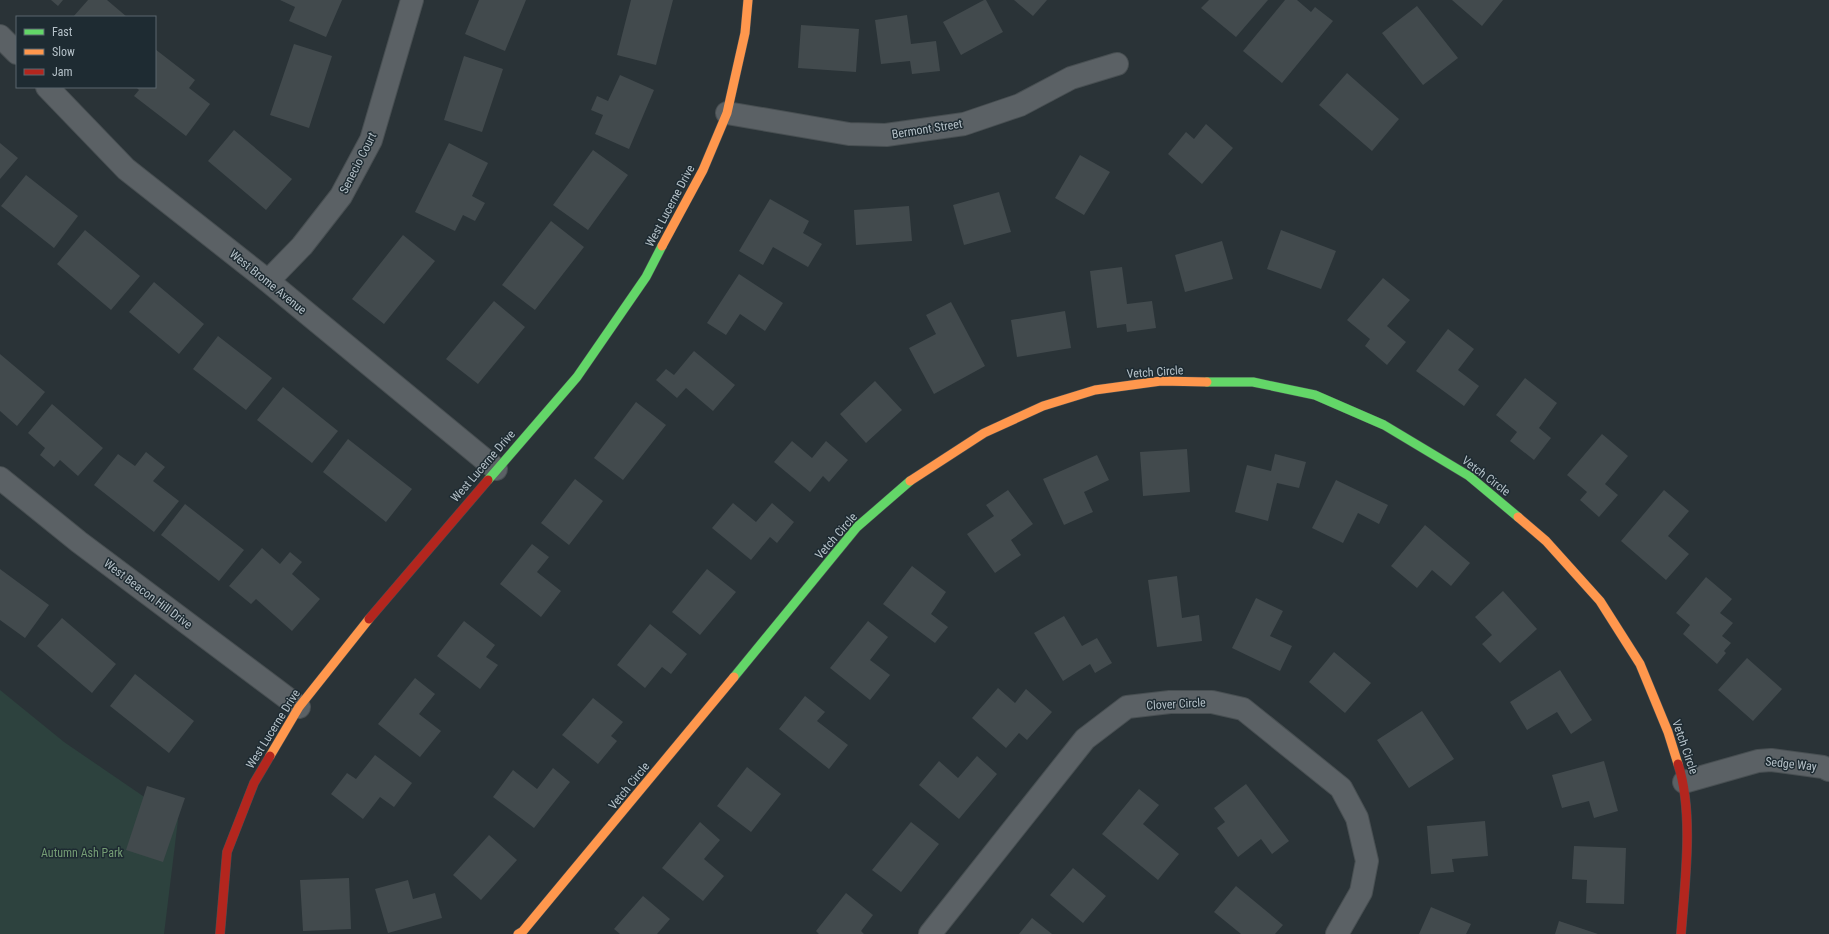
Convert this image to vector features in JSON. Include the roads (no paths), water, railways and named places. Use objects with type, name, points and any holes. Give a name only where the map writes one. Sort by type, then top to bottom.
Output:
[{"type":"street","name":"Senecio Court","points":[[268,281],[302,246],[341,196],[372,140],[412,0]]},
{"type":"street","name":"West Lucerne Drive","points":[[220,934],[227,852],[254,783],[298,707],[395,587],[577,377],[646,277],[703,170],[727,113],[745,33],[748,0]]},
{"type":"street","points":[[0,36],[16,52]]},
{"type":"street","name":"Bermont Street","points":[[727,113],[849,134],[886,135],[964,124],[1020,105],[1071,78],[1118,64]]},
{"type":"street","name":"West Brome Avenue","points":[[48,88],[126,169],[268,281],[496,469]]},
{"type":"street","name":"Vetch Circle","points":[[518,934],[574,871],[857,527],[917,475],[984,433],[1043,406],[1095,390],[1161,381],[1253,382],[1315,395],[1384,425],[1470,476],[1546,541],[1600,601],[1640,664],[1668,732],[1684,782],[1687,848],[1681,934]]},
{"type":"street","name":"West Beacon Hill Drive","points":[[0,478],[79,542],[298,707]]},
{"type":"street","name":"Clover Circle","points":[[930,934],[1085,739],[1127,707],[1170,702],[1212,702],[1243,709],[1341,788],[1357,818],[1367,861],[1361,892],[1337,934]]},
{"type":"street","name":"Sedge Way","points":[[1684,782],[1758,761],[1771,760],[1829,770]]},
{"type":"park label","name":"Autumn Ash Park","points":[[82,853]]}]
